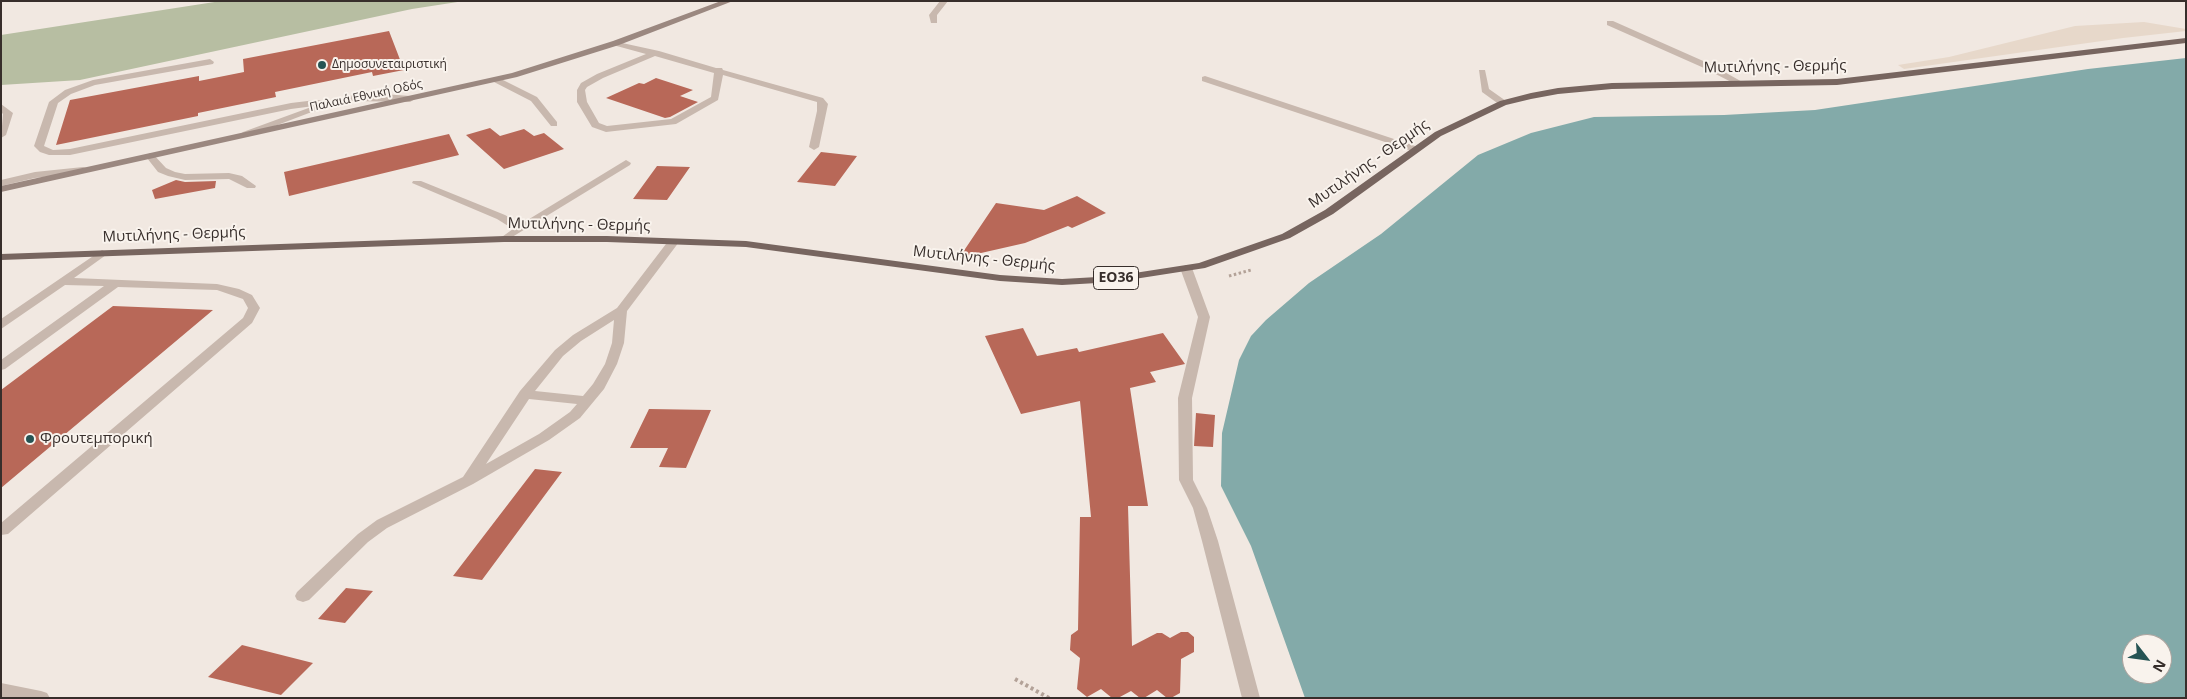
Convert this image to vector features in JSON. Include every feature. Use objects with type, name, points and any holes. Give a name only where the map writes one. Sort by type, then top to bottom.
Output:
[{"type":"main road","name":"Παλαιά Εθνική Οδός","points":[[1,189],[496,80],[616,42],[728,1]]},
{"type":"main road","name":"Μυτιλήνης - Θερμής","points":[[1,257],[504,238],[746,244],[1000,278],[1062,282],[1115,279],[1201,266],[1286,236],[1329,212],[1438,134],[1504,103],[1558,91],[1612,86],[1847,81],[2186,40]]},
{"type":"lane","points":[[934,21],[934,15],[944,1]]},
{"type":"lane","points":[[1610,23],[1707,66],[1742,84]]},
{"type":"lane","points":[[616,42],[820,100],[823,104],[822,112],[814,147]]},
{"type":"lane","points":[[656,53],[600,76],[584,85],[581,90],[582,102],[595,125],[606,129],[673,122],[715,98],[719,70]]},
{"type":"lane","points":[[210,62],[93,83],[68,92],[54,102],[39,146],[43,150],[52,153],[70,152],[291,106],[330,104],[368,97],[410,100]]},
{"type":"lane","points":[[1482,72],[1484,90],[1504,103]]},
{"type":"lane","points":[[496,80],[534,100],[554,124]]},
{"type":"lane","points":[[1205,80],[1415,149]]},
{"type":"lane","points":[[237,137],[330,104]]},
{"type":"lane","points":[[1,107],[8,113],[1,135]]},
{"type":"lane","points":[[150,156],[162,170],[185,178],[229,176],[238,178],[251,186]]},
{"type":"lane","points":[[504,238],[626,163]]},
{"type":"lane","points":[[1,183],[44,174],[87,170]]},
{"type":"lane","points":[[417,183],[464,200],[520,228]]},
{"type":"lane","points":[[468,481],[525,394],[560,353],[577,338],[622,311],[673,242]]},
{"type":"lane","points":[[1,325],[102,253]]},
{"type":"lane","points":[[1186,268],[1204,318],[1185,398],[1186,480],[1200,508],[1208,533],[1251,698]]},
{"type":"lane","points":[[3,530],[248,320],[254,308],[248,297],[235,291],[217,287],[63,281]]},
{"type":"lane","points":[[1,366],[114,284]]},
{"type":"lane","points":[[303,596],[363,538],[382,524],[468,481],[561,426],[575,415],[599,386],[611,364],[618,343],[622,311]]},
{"type":"lane","points":[[525,394],[587,401]]},
{"type":"lane","points":[[1,690],[41,698]]},
{"type":"path","points":[[1015,679],[1049,698]]},
{"type":"green space","points":[[221,1],[464,1],[412,9],[80,80],[1,85],[1,35]]},
{"type":"shaded area","points":[[2144,22],[2186,29],[2186,31],[1904,69],[1898,65],[1949,57],[2075,26]]},
{"type":"water","points":[[2186,58],[2186,698],[1305,698],[1251,546],[1221,486],[1222,433],[1239,360],[1251,336],[1266,320],[1309,283],[1381,234],[1478,155],[1531,133],[1594,117],[1724,115],[1815,110],[2088,69]]},
{"type":"building","points":[[389,31],[404,70],[373,76],[372,72],[275,92],[276,97],[198,113],[198,116],[56,145],[70,100],[199,76],[199,81],[244,72],[243,59]]},
{"type":"building","points":[[656,78],[693,90],[680,96],[698,102],[665,118],[606,98],[639,83],[644,84]]},
{"type":"building","points":[[490,128],[500,136],[524,129],[534,136],[544,133],[564,149],[504,169],[466,135]]},
{"type":"building","points":[[449,134],[459,155],[289,196],[284,172]]},
{"type":"building","points":[[821,152],[857,156],[835,186],[797,182]]},
{"type":"building","points":[[657,166],[690,167],[667,200],[633,199]]},
{"type":"building","points":[[176,180],[185,182],[216,181],[215,188],[155,199],[152,190]]},
{"type":"building","points":[[1077,196],[1106,213],[1072,228],[1068,226],[1025,243],[959,258],[996,203],[1044,210]]},
{"type":"building","name":"Φρουτεμπορική","points":[[113,306],[213,310],[1,488],[1,390]]},
{"type":"building","points":[[1023,328],[1037,356],[1077,348],[1079,352],[1163,333],[1185,364],[1150,372],[1156,382],[1130,388],[1148,506],[1128,506],[1132,646],[1157,633],[1162,633],[1170,638],[1181,632],[1188,632],[1194,637],[1194,652],[1181,659],[1180,693],[1171,698],[1167,698],[1157,690],[1144,698],[1140,698],[1131,691],[1118,698],[1112,698],[1101,689],[1087,697],[1077,689],[1080,658],[1070,650],[1071,635],[1078,630],[1080,517],[1091,517],[1080,401],[1021,414],[985,336]]},
{"type":"building","points":[[649,409],[711,410],[686,468],[659,467],[668,448],[630,448]]},
{"type":"building","points":[[1196,413],[1215,415],[1213,447],[1194,446]]},
{"type":"building","points":[[535,469],[562,472],[482,580],[453,576]]},
{"type":"building","points":[[346,588],[373,591],[345,623],[318,619]]},
{"type":"building","points":[[242,645],[313,663],[281,695],[208,677]]},
{"type":"place","name":"Δημοσυνεταιριστική","points":[[322,65]]},
{"type":"place","name":"Φρουτεμπορική","points":[[30,439]]}]
